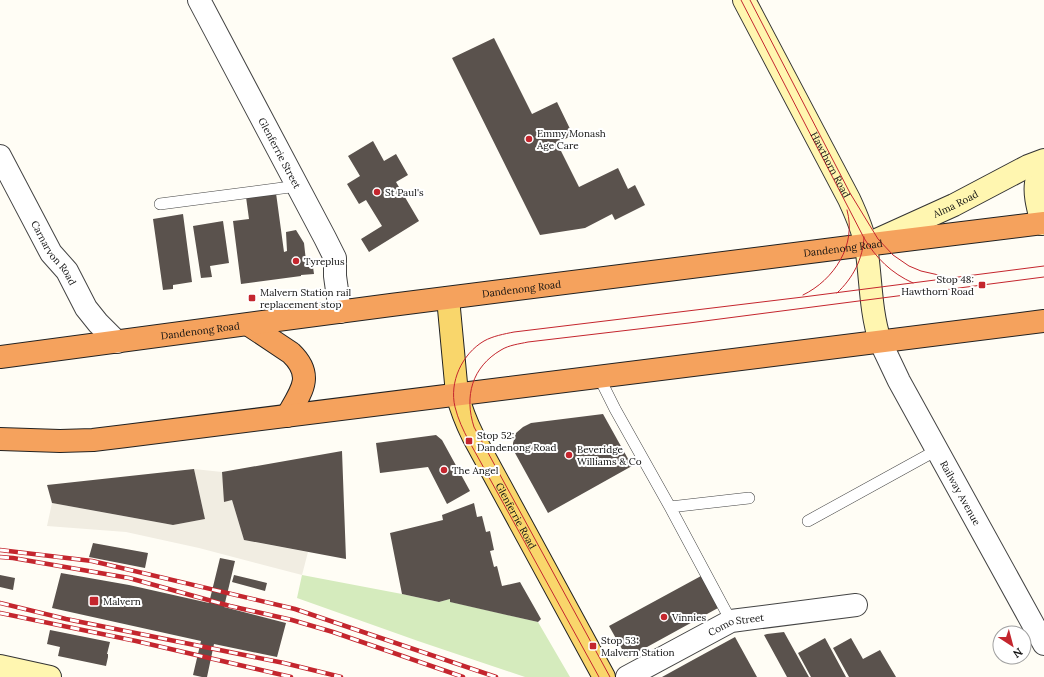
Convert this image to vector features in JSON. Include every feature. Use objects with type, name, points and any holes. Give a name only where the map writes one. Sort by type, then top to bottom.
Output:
[{"type":"highway","name":"Dandenong Road","points":[[0,357],[448,298],[1043,223]]},
{"type":"highway","points":[[9,439],[60,441],[93,440],[139,435],[1044,321]]},
{"type":"highway","points":[[249,325],[290,353],[303,369],[304,378],[301,393],[287,416]]},
{"type":"main road","name":"Hawthorn Road","points":[[744,0],[849,199],[856,216],[866,245],[874,318],[880,341]]},
{"type":"main road","name":"Alma Road","points":[[866,245],[954,205],[1028,166],[1044,160]]},
{"type":"main road","points":[[1043,223],[1037,203],[1036,187],[1038,178],[1044,169]]},
{"type":"main road","name":"Glenferrie Road","points":[[448,298],[457,394],[460,408],[473,436],[604,677]]},
{"type":"main road","points":[[0,666],[50,677]]},
{"type":"street","name":"Glenferrie Street","points":[[199,0],[335,258],[335,276],[340,312]]},
{"type":"street","name":"Carnarvon Road","points":[[2,166],[51,253],[67,271],[86,308],[98,323],[117,342]]},
{"type":"street","name":"Railway Avenue","points":[[880,341],[898,381],[1044,644]]},
{"type":"street","name":"Como Street","points":[[626,677],[731,621],[856,605]]},
{"type":"lane","points":[[160,204],[298,186]]},
{"type":"lane","points":[[599,377],[731,621]]},
{"type":"lane","points":[[0,451],[9,439]]},
{"type":"lane","points":[[808,521],[937,450]]},
{"type":"lane","points":[[670,507],[749,498]]},
{"type":"green space","points":[[302,575],[439,602],[450,599],[451,602],[538,622],[570,677],[525,677],[297,598]]},
{"type":"shaded area","points":[[194,469],[222,472],[225,501],[232,500],[244,540],[308,552],[302,575],[199,548],[126,532],[47,526],[52,503],[173,525],[205,519]]},
{"type":"building","name":"Emmy Monash Age Care","points":[[494,38],[532,114],[557,102],[573,135],[557,143],[579,187],[618,168],[628,189],[635,185],[645,205],[615,220],[612,214],[585,228],[540,235],[452,58]]},
{"type":"building","name":"St Paul's","points":[[373,141],[384,161],[396,154],[408,175],[396,182],[419,221],[369,252],[361,239],[382,226],[366,200],[359,204],[347,184],[360,176],[348,156]]},
{"type":"building","points":[[276,193],[284,252],[287,251],[286,232],[296,230],[304,243],[306,261],[312,260],[314,274],[241,284],[233,221],[249,219],[246,197]]},
{"type":"building","points":[[183,214],[192,282],[173,285],[173,289],[163,290],[153,219]]},
{"type":"building","points":[[223,221],[229,263],[210,266],[212,277],[201,278],[193,226]]},
{"type":"building","points":[[603,414],[632,466],[548,513],[513,448],[516,433],[531,423]]},
{"type":"building","name":"The Angel","points":[[436,435],[442,440],[470,491],[447,504],[428,467],[380,473],[376,443]]},
{"type":"building","points":[[342,451],[346,559],[244,540],[232,500],[224,502],[222,472]]},
{"type":"building","points":[[194,469],[205,519],[173,525],[52,503],[47,485]]},
{"type":"building","points":[[474,503],[477,517],[482,516],[486,532],[490,531],[494,550],[490,551],[494,567],[497,566],[502,586],[520,582],[541,619],[538,622],[450,602],[450,599],[439,602],[402,594],[390,533],[443,520],[442,515]]},
{"type":"building","points":[[93,543],[148,553],[145,568],[89,557]]},
{"type":"building","points":[[220,558],[235,561],[224,607],[286,623],[277,657],[214,644],[207,677],[202,677],[193,675],[201,641],[52,608],[61,573],[129,585],[209,603]]},
{"type":"building","points":[[0,575],[15,578],[13,590],[0,587]]},
{"type":"building","points":[[234,575],[267,583],[265,591],[232,582]]},
{"type":"building","name":"Vinnies","points":[[701,576],[718,608],[627,658],[609,626]]},
{"type":"building","points":[[50,630],[110,642],[106,666],[58,656],[60,647],[47,644]]},
{"type":"building","points":[[784,632],[809,677],[787,677],[764,635]]},
{"type":"building","points":[[735,637],[757,677],[662,677],[691,661]]},
{"type":"building","points":[[825,638],[846,677],[811,677],[798,653]]},
{"type":"building","points":[[851,638],[863,659],[880,650],[896,677],[849,677],[833,648]]},
{"type":"tram line","points":[[741,0],[864,238],[879,258],[891,270],[913,283]]},
{"type":"tram line","points":[[750,0],[850,193],[878,239],[893,255],[909,266],[921,271],[943,276]]},
{"type":"tram line","points":[[803,295],[824,280],[833,271],[840,260],[846,248],[849,236],[847,210]]},
{"type":"tram line","points":[[837,293],[848,281],[856,268],[862,253],[864,237]]},
{"type":"tram line","points":[[599,677],[469,441],[459,420],[455,407],[454,388],[459,370],[469,353],[484,341],[499,335],[514,332],[1044,266]]},
{"type":"tram line","points":[[610,677],[474,427],[470,404],[473,383],[483,365],[491,357],[507,347],[528,342],[689,323],[1044,277]]},
{"type":"railway","points":[[0,550],[92,561],[295,609],[496,677]]},
{"type":"railway","points":[[0,557],[129,578],[230,606],[292,620],[333,632],[463,677]]},
{"type":"railway","points":[[0,603],[66,619],[284,663],[341,677]]},
{"type":"railway","points":[[0,613],[136,641],[291,677]]},
{"type":"place","name":"Emmy Monash Age Care","points":[[529,139]]},
{"type":"place","name":"St Paul's","points":[[377,192]]},
{"type":"place","name":"Tyreplus","points":[[296,261]]},
{"type":"place","name":"Stop 48: Hawthorn Road","points":[[982,285]]},
{"type":"place","name":"Malvern Station rail replacement stop","points":[[252,298]]},
{"type":"place","name":"Stop 52: Dandenong Road","points":[[469,441]]},
{"type":"place","name":"Beveridge Williams & Co","points":[[569,455]]},
{"type":"place","name":"The Angel","points":[[444,470]]},
{"type":"place","name":"Malvern","points":[[94,601]]},
{"type":"place","name":"Vinnies","points":[[664,617]]},
{"type":"place","name":"Stop 53: Malvern Station","points":[[593,646]]}]
